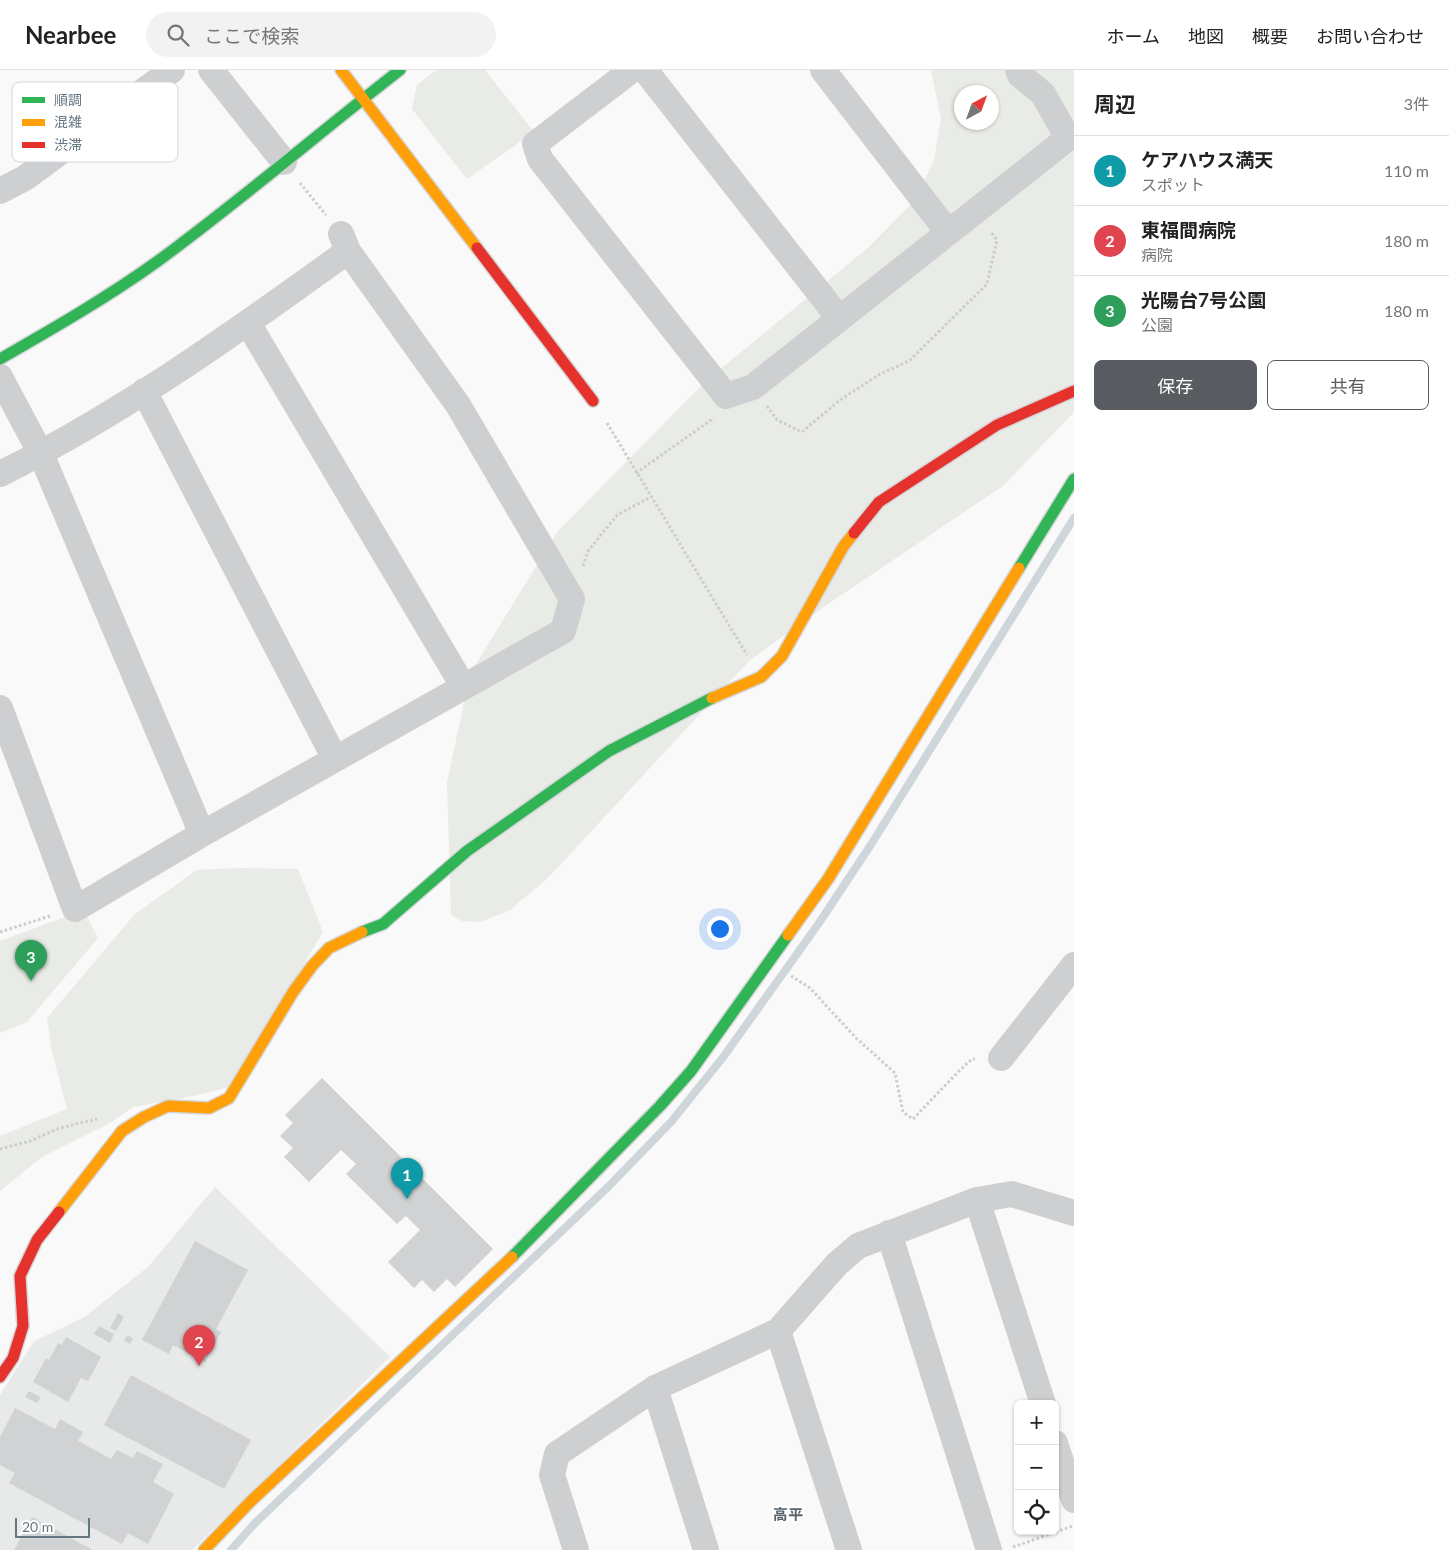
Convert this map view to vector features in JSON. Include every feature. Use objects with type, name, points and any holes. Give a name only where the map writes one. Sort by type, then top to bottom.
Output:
[{"type":"street","points":[[156,82],[172,70]]},
{"type":"street","points":[[211,70],[284,162]]},
{"type":"street","points":[[341,70],[594,402]]},
{"type":"street","points":[[0,359],[74,317],[157,261],[400,70]]},
{"type":"street","points":[[632,70],[535,144],[540,158],[726,396],[752,387],[1068,138],[1044,94],[1020,75],[1018,70]]},
{"type":"street","points":[[645,70],[839,318]]},
{"type":"street","points":[[823,70],[948,232]]},
{"type":"street","points":[[0,192],[25,178],[47,162]]},
{"type":"street","points":[[0,474],[41,454],[144,391],[248,323],[344,243],[458,405],[572,599],[563,631],[334,759],[75,908],[0,708]]},
{"type":"street","points":[[248,323],[463,686]]},
{"type":"street","points":[[0,377],[41,454],[202,834]]},
{"type":"street","points":[[144,391],[334,759]]},
{"type":"street","points":[[0,1377],[13,1358],[22,1326],[20,1276],[37,1240],[122,1131],[168,1106],[209,1108],[229,1098],[293,992],[312,966],[330,948],[351,936],[383,924],[467,851],[609,751],[720,694],[761,677],[782,656],[843,547],[879,502],[997,425],[1074,391]]},
{"type":"street","points":[[204,1550],[250,1502],[521,1248],[660,1106],[691,1071],[828,879],[1074,479]]},
{"type":"street","points":[[1002,1058],[1074,965]]},
{"type":"street","points":[[576,1550],[552,1475],[558,1454],[655,1388],[778,1331],[837,1264],[858,1246],[977,1200],[1012,1194],[1074,1213]]},
{"type":"street","points":[[977,1200],[1041,1400]]},
{"type":"street","points":[[889,1233],[989,1550]]},
{"type":"street","points":[[778,1331],[849,1550]]},
{"type":"street","points":[[655,1388],[706,1550]]},
{"type":"street","points":[[1056,1445],[1074,1500]]},
{"type":"path","points":[[284,162],[344,243]]},
{"type":"path","points":[[752,387],[777,420],[802,432],[840,400],[880,374],[909,361],[986,284],[998,240],[974,213]]},
{"type":"path","points":[[636,474],[717,416],[726,396]]},
{"type":"path","points":[[594,402],[761,677]]},
{"type":"path","points":[[572,599],[588,552],[617,515],[651,497]]},
{"type":"path","points":[[0,932],[75,908]]},
{"type":"path","points":[[770,961],[810,988],[856,1038],[895,1073],[903,1112],[913,1119],[972,1059],[990,1060],[1002,1058]]},
{"type":"path","points":[[0,1149],[30,1141],[60,1128],[98,1119]]},
{"type":"path","points":[[1004,1550],[1074,1526]]},
{"type":"shaded area","points":[[436,70],[485,70],[534,132],[467,179],[412,109],[417,85]]},
{"type":"shaded area","points":[[931,70],[1074,70],[1074,412],[1003,486],[828,604],[749,661],[549,877],[510,910],[481,922],[462,921],[451,915],[447,783],[470,674],[557,532],[706,381],[869,247],[915,200],[934,160],[941,118]]},
{"type":"shaded area","points":[[238,868],[298,869],[323,932],[230,1087],[133,1107],[110,1123],[42,1157],[0,1191],[0,1136],[67,1109],[52,1052],[47,1018],[135,914],[197,870]]},
{"type":"shaded area","points":[[84,910],[98,938],[27,1022],[0,1033],[0,941]]},
{"type":"shaded area","points":[[215,1187],[390,1357],[192,1550],[0,1550],[0,1395],[34,1341],[83,1318],[148,1267]]},
{"type":"building","points":[[322,1078],[493,1249],[455,1287],[447,1279],[434,1292],[422,1280],[414,1288],[388,1262],[420,1230],[406,1216],[397,1224],[346,1174],[356,1164],[341,1150],[309,1182],[284,1157],[293,1148],[280,1136],[293,1123],[285,1115]]},
{"type":"building","points":[[195,1241],[248,1270],[216,1329],[221,1332],[205,1362],[173,1345],[169,1354],[142,1340]]},
{"type":"building","points":[[118,1313],[124,1317],[116,1331],[110,1328]]},
{"type":"building","points":[[99,1326],[114,1334],[110,1343],[94,1334]]},
{"type":"building","points":[[128,1335],[133,1339],[130,1344],[124,1340]]},
{"type":"building","points":[[66,1337],[101,1357],[88,1381],[81,1378],[68,1402],[33,1382],[46,1358],[49,1360],[58,1343],[62,1345]]},
{"type":"building","points":[[131,1375],[251,1440],[224,1489],[104,1425]]},
{"type":"building","points":[[29,1391],[41,1397],[37,1403],[25,1397]]},
{"type":"building","points":[[15,1408],[55,1429],[60,1419],[83,1432],[78,1441],[111,1459],[117,1450],[133,1458],[137,1451],[163,1464],[153,1482],[174,1494],[148,1544],[128,1533],[122,1544],[9,1483],[15,1473],[0,1465],[0,1437]]},
{"type":"building","points":[[32,1517],[93,1550],[14,1550]]},
{"type":"waterway","points":[[231,1550],[256,1522],[608,1187],[671,1122],[724,1056],[819,923],[872,843],[1074,518]]},
{"type":"traffic: fast","points":[[0,359],[100,300],[158,261],[400,70]]},
{"type":"traffic: fast","points":[[1019,568],[1074,479]]},
{"type":"traffic: fast","points":[[362,932],[383,924],[467,851],[609,751],[712,698]]},
{"type":"traffic: fast","points":[[512,1257],[660,1106],[691,1071],[788,935]]},
{"type":"traffic: slow","points":[[341,70],[477,248]]},
{"type":"traffic: slow","points":[[712,698],[761,677],[782,656],[843,547],[854,533]]},
{"type":"traffic: slow","points":[[788,935],[828,879],[1019,568]]},
{"type":"traffic: slow","points":[[59,1212],[122,1131],[144,1117],[168,1106],[209,1108],[229,1098],[293,992],[312,966],[329,948],[362,932]]},
{"type":"traffic: slow","points":[[204,1550],[250,1502],[512,1257]]},
{"type":"traffic: jam","points":[[477,248],[593,401]]},
{"type":"traffic: jam","points":[[854,533],[879,502],[997,425],[1074,391]]},
{"type":"traffic: jam","points":[[0,1377],[13,1358],[23,1326],[20,1276],[37,1240],[59,1212]]},
{"type":"place","name":"光陽台7号公園","points":[[31,981]]},
{"type":"place","name":"ケアハウス満天","points":[[407,1199]]},
{"type":"place","name":"東福間病院","points":[[199,1366]]},
{"type":"district","name":"高平","points":[[788,1515]]}]
